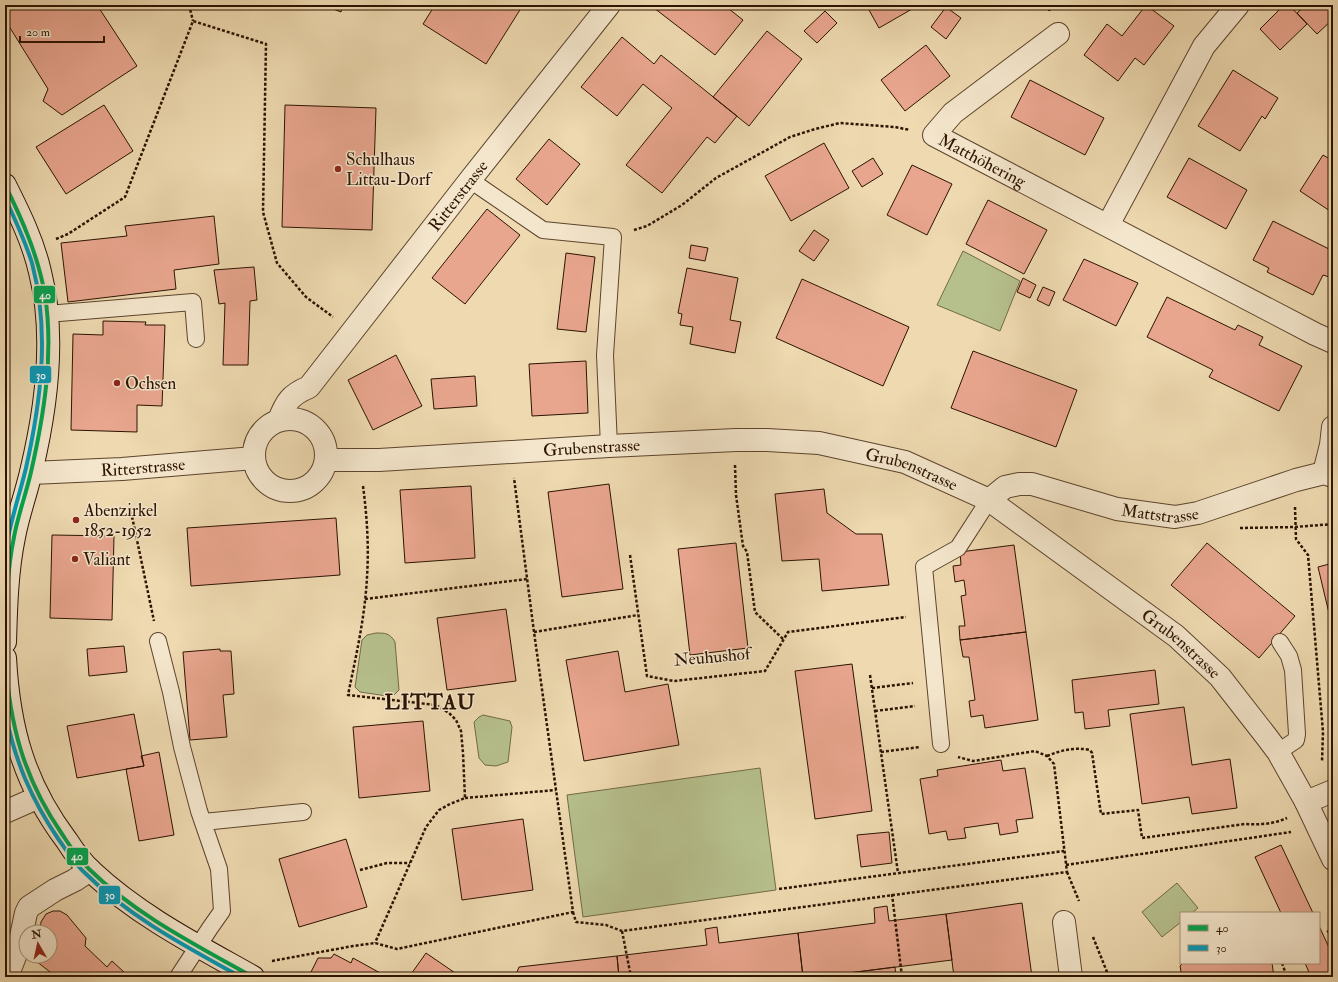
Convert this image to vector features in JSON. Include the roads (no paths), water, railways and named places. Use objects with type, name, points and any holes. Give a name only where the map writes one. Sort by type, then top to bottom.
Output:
[{"type":"street","name":"Ritterstrasse","points":[[279,420],[285,405],[296,392],[309,386],[609,5]]},
{"type":"street","points":[[1108,225],[1204,46],[1238,5]]},
{"type":"street","name":"Matthöhering","points":[[1058,34],[953,113],[934,135],[1333,342]]},
{"type":"street","points":[[5,185],[33,247],[43,283],[47,314],[47,357],[44,403],[31,473],[14,538],[9,572],[5,642]]},
{"type":"street","points":[[309,386],[313,427]]},
{"type":"street","points":[[288,419],[297,419],[313,427],[321,436],[326,447],[326,460],[323,471],[316,481],[295,491],[283,490],[272,486],[263,479],[257,469],[254,458],[254,448],[257,439],[266,428],[279,420],[288,419]]},
{"type":"street","points":[[1328,474],[1333,427]]},
{"type":"street","name":"Grubenstrasse","points":[[326,460],[379,460],[609,446],[767,440],[819,443],[905,462],[989,500],[1176,636],[1220,677],[1278,752],[1300,809],[1333,859]]},
{"type":"street","name":"Ritterstrasse","points":[[31,473],[122,469],[254,458]]},
{"type":"street","name":"Mattstrasse","points":[[989,500],[1005,487],[1019,484],[1032,484],[1117,509],[1175,516],[1198,513],[1296,480],[1328,474]]},
{"type":"street","points":[[5,658],[6,687],[15,737],[29,777],[62,836],[90,870],[107,886],[160,923],[198,946],[260,969]]},
{"type":"street","points":[[1300,809],[1333,790]]},
{"type":"street","points":[[5,812],[39,797]]},
{"type":"street","points":[[7,977],[29,907],[90,870]]},
{"type":"street","points":[[1064,922],[1071,977]]},
{"type":"lane","points":[[470,180],[543,230],[612,237],[605,355],[609,446]]},
{"type":"lane","points":[[47,314],[193,302],[196,339]]},
{"type":"lane","points":[[941,744],[924,567],[958,548],[989,500]]},
{"type":"lane","points":[[158,641],[171,692],[182,747],[203,822],[219,869],[222,912],[178,977]]},
{"type":"lane","points":[[1278,752],[1296,740],[1297,734],[1293,670],[1289,656],[1280,642]]},
{"type":"lane","points":[[203,822],[303,812]]},
{"type":"place","name":"Schulhaus Littau-Dorf","points":[[338,169]]},
{"type":"place","name":"Ochsen","points":[[117,383]]},
{"type":"place","name":"Abenzirkel 1852-1952","points":[[76,520]]},
{"type":"place","name":"Valiant","points":[[75,559]]},
{"type":"district","name":"LITTAU","points":[[430,702]]}]
